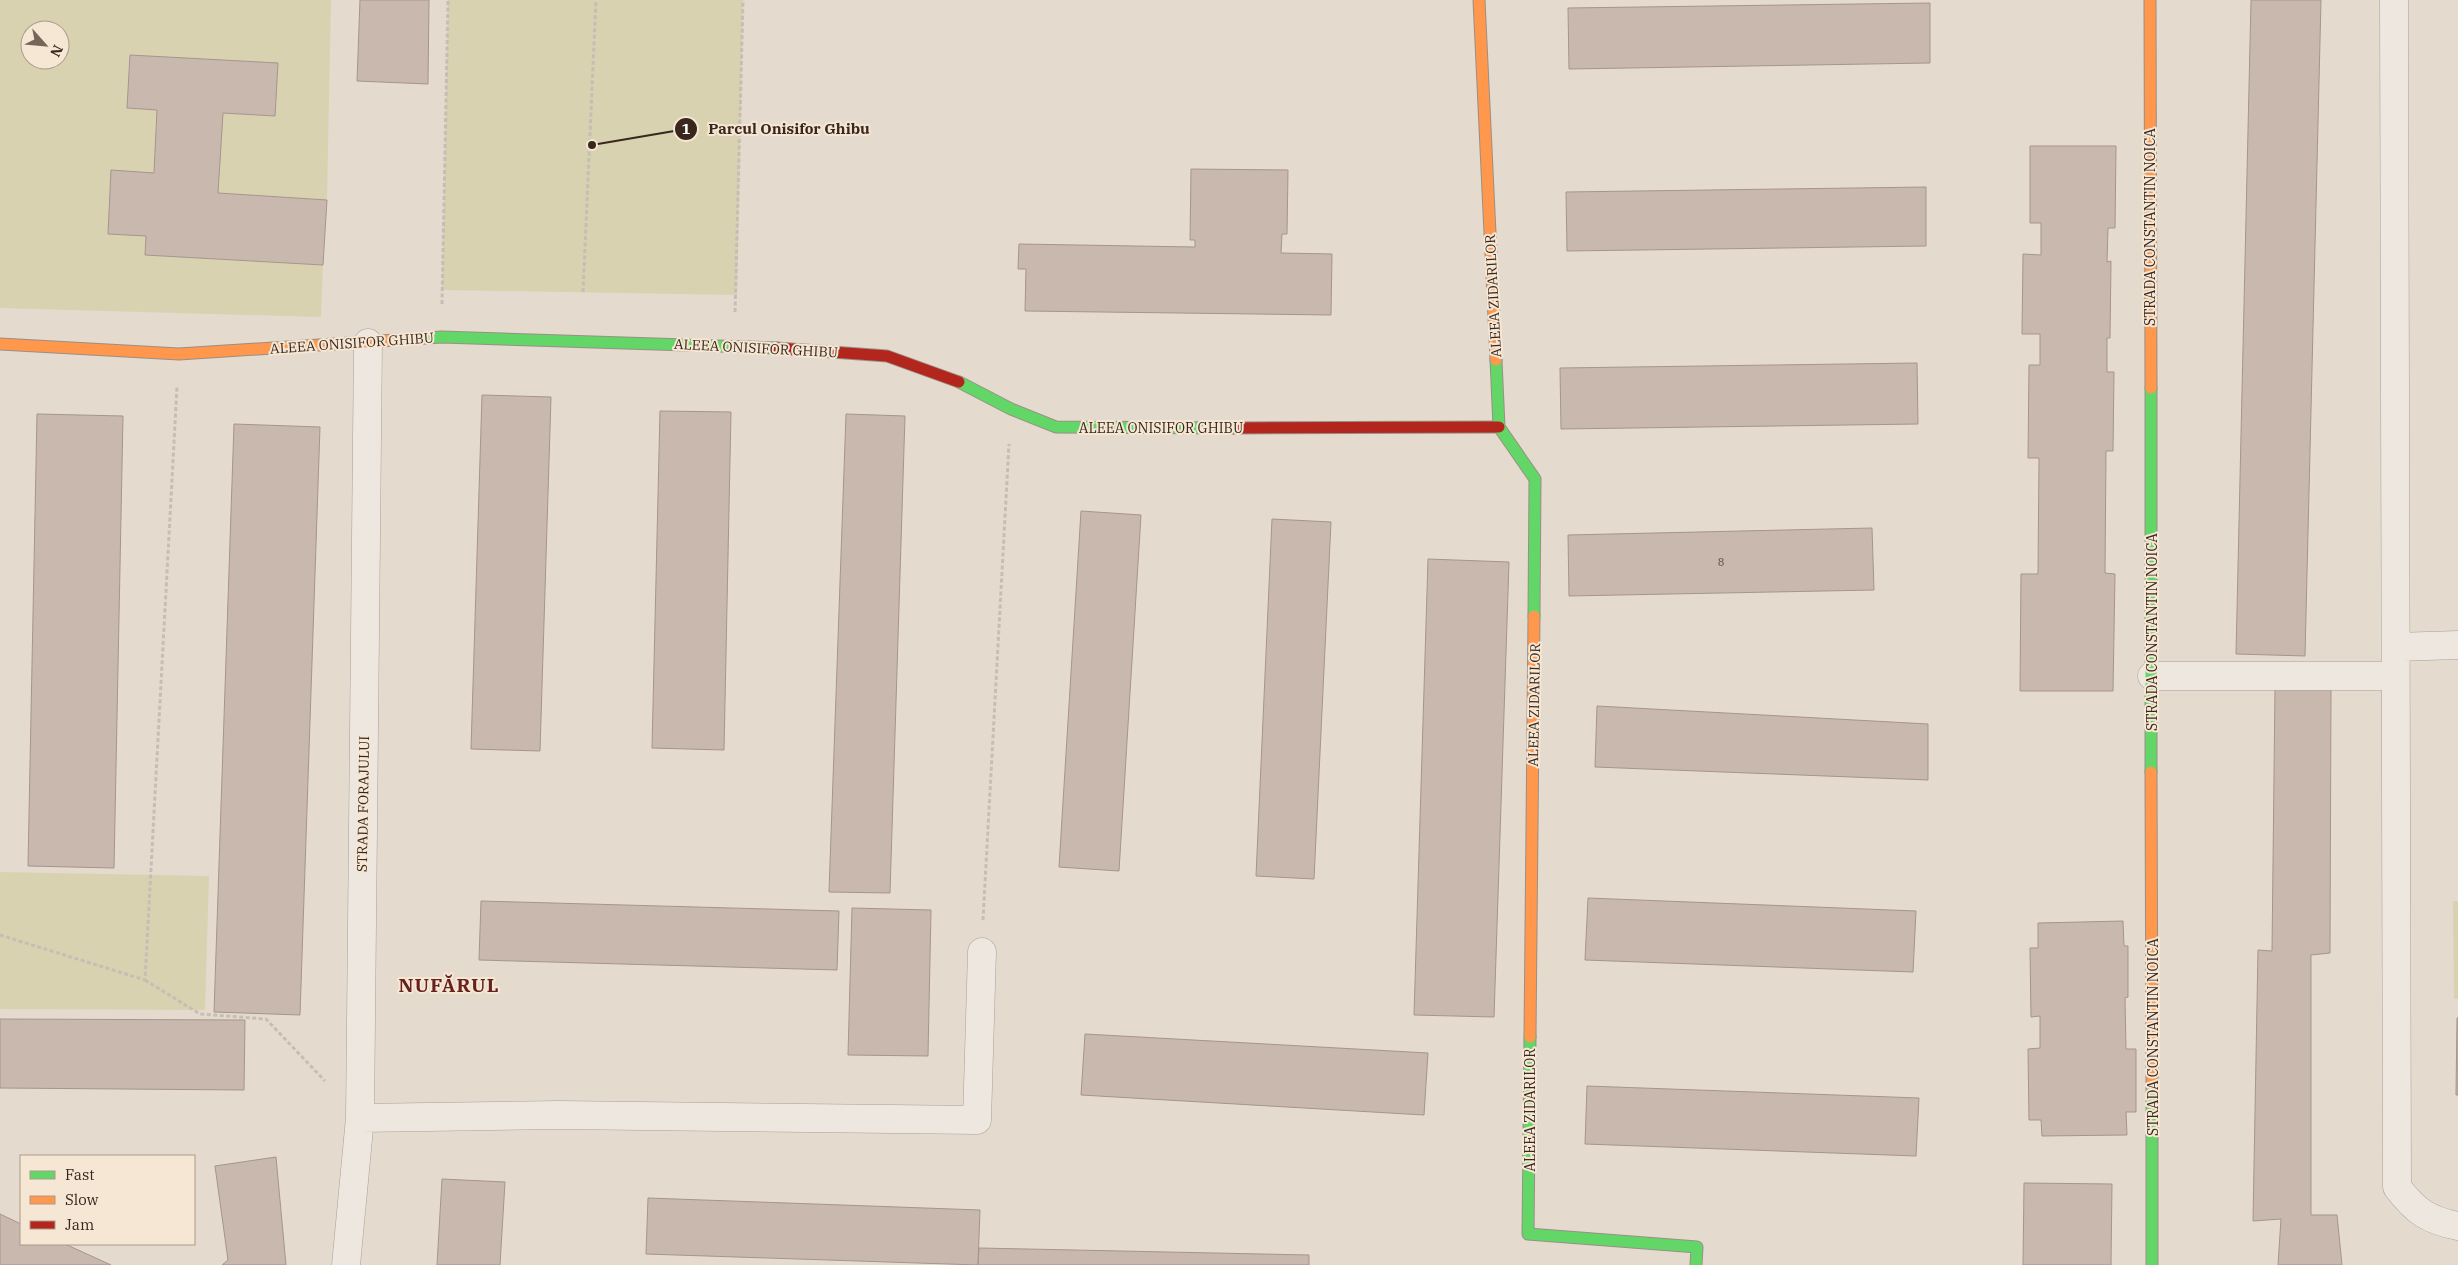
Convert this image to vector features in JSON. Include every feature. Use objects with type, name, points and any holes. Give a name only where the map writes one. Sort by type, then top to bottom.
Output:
[{"type":"street","name":"ALEEA ZIDARILOR","points":[[1479,0],[1498,427],[1535,479],[1528,1234],[1697,1246],[1696,1265]]},
{"type":"street","name":"STRADA CONSTANTIN NOICA","points":[[2150,0],[2152,1265]]},
{"type":"street","points":[[2394,0],[2397,1187],[2412,1208],[2436,1222],[2458,1226]]},
{"type":"street","name":"ALEEA ONISIFOR GHIBU","points":[[0,344],[179,354],[442,337],[732,345],[887,356],[950,377],[1011,409],[1056,427],[1386,429],[1498,427]]},
{"type":"street","name":"STRADA FORAJULUI","points":[[346,1265],[360,1118],[368,343]]},
{"type":"street","points":[[2396,647],[2458,646]]},
{"type":"street","points":[[2152,676],[2395,676]]},
{"type":"street","points":[[360,1118],[559,1114],[977,1120],[982,952]]},
{"type":"path","points":[[442,337],[448,0]]},
{"type":"path","points":[[583,292],[596,0]]},
{"type":"path","points":[[732,345],[737,295],[743,0]]},
{"type":"path","points":[[145,980],[179,354]]},
{"type":"path","points":[[982,952],[1011,409]]},
{"type":"path","points":[[0,935],[145,980],[200,1014],[266,1019],[360,1118]]},
{"type":"shaded area","points":[[0,0],[331,0],[327,200],[218,193],[223,113],[275,116],[278,63],[130,55],[127,108],[157,110],[154,173],[111,170],[108,233],[146,236],[146,255],[323,265],[321,317],[0,308]]},
{"type":"shaded area","points":[[448,0],[743,0],[737,295],[442,290]]},
{"type":"shaded area","points":[[0,872],[209,876],[205,1010],[0,1009]]},
{"type":"shaded area","points":[[2453,901],[2458,901],[2458,999],[2454,999]]},
{"type":"building","points":[[360,0],[429,0],[428,84],[357,81]]},
{"type":"building","points":[[2251,0],[2321,0],[2305,656],[2236,654]]},
{"type":"building","points":[[1930,3],[1930,63],[1569,69],[1568,8]]},
{"type":"building","points":[[130,55],[278,63],[275,116],[223,113],[218,193],[327,200],[323,265],[145,255],[146,236],[108,234],[111,170],[154,173],[157,110],[127,108]]},
{"type":"building","points":[[2030,146],[2116,146],[2115,228],[2108,228],[2107,262],[2111,261],[2110,338],[2107,338],[2107,372],[2114,372],[2113,451],[2106,451],[2105,573],[2115,574],[2113,691],[2020,691],[2021,574],[2038,574],[2039,458],[2028,458],[2029,365],[2040,365],[2040,334],[2022,334],[2023,254],[2041,255],[2041,223],[2030,223]]},
{"type":"building","points":[[1191,169],[1288,170],[1287,234],[1282,234],[1281,253],[1332,254],[1331,315],[1025,311],[1026,269],[1018,269],[1019,244],[1195,247],[1195,240],[1190,240]]},
{"type":"building","points":[[1926,187],[1926,246],[1567,251],[1566,192]]},
{"type":"building","points":[[1917,363],[1918,424],[1561,429],[1560,368]]},
{"type":"building","points":[[482,395],[551,397],[540,751],[471,749]]},
{"type":"building","points":[[660,411],[731,412],[724,750],[652,748]]},
{"type":"building","points":[[37,414],[123,416],[114,868],[28,866]]},
{"type":"building","points":[[846,414],[905,416],[890,893],[829,892]]},
{"type":"building","points":[[234,424],[320,427],[300,1015],[214,1012]]},
{"type":"building","points":[[1081,511],[1141,515],[1119,871],[1059,867]]},
{"type":"building","points":[[1272,519],[1331,522],[1314,879],[1256,876]]},
{"type":"building","points":[[1872,528],[1874,590],[1569,596],[1568,535]]},
{"type":"building","points":[[1428,559],[1509,562],[1494,1017],[1414,1015]]},
{"type":"building","points":[[2275,687],[2331,687],[2330,953],[2311,955],[2311,1215],[2337,1215],[2342,1265],[2278,1265],[2281,1219],[2253,1221],[2258,950],[2272,951]]},
{"type":"building","points":[[1597,706],[1928,724],[1928,780],[1595,767]]},
{"type":"building","points":[[1588,898],[1916,911],[1913,972],[1585,960]]},
{"type":"building","points":[[481,901],[839,911],[837,970],[479,960]]},
{"type":"building","points":[[852,908],[931,910],[928,1056],[848,1055]]},
{"type":"building","points":[[2123,921],[2124,946],[2128,946],[2128,997],[2125,998],[2126,1049],[2136,1049],[2136,1112],[2126,1112],[2127,1135],[2042,1136],[2041,1120],[2029,1120],[2028,1049],[2040,1048],[2040,1016],[2031,1017],[2030,948],[2038,948],[2038,923]]},
{"type":"building","points":[[2457,1018],[2458,1095],[2456,1095]]},
{"type":"building","points":[[0,1019],[245,1020],[244,1090],[0,1088]]},
{"type":"building","points":[[1085,1034],[1428,1053],[1424,1115],[1081,1095]]},
{"type":"building","points":[[1587,1086],[1919,1098],[1916,1156],[1585,1144]]},
{"type":"building","points":[[276,1157],[286,1265],[222,1265],[228,1260],[215,1166]]},
{"type":"building","points":[[442,1179],[505,1182],[500,1265],[437,1265]]},
{"type":"building","points":[[2024,1183],[2112,1184],[2111,1265],[2023,1265]]},
{"type":"building","points":[[648,1198],[980,1210],[978,1265],[646,1254]]},
{"type":"building","points":[[0,1214],[20,1224],[20,1245],[67,1245],[111,1265],[0,1265]]},
{"type":"building","points":[[979,1248],[1309,1255],[1309,1265],[978,1265]]},
{"type":"traffic: fast","points":[[411,339],[442,337],[777,348]]},
{"type":"traffic: fast","points":[[1496,360],[1499,427],[1535,479],[1534,616]]},
{"type":"traffic: fast","points":[[959,382],[1011,409],[1056,427],[1234,428]]},
{"type":"traffic: fast","points":[[2151,388],[2151,772]]},
{"type":"traffic: fast","points":[[1530,1037],[1528,1234],[1697,1247],[1696,1265]]},
{"type":"traffic: fast","points":[[2152,1086],[2152,1265]]},
{"type":"traffic: slow","points":[[1479,0],[1496,360]]},
{"type":"traffic: slow","points":[[2150,0],[2151,388]]},
{"type":"traffic: slow","points":[[0,344],[179,354],[411,339]]},
{"type":"traffic: slow","points":[[1530,1037],[1534,616]]},
{"type":"traffic: slow","points":[[2151,772],[2152,1086]]},
{"type":"traffic: jam","points":[[777,348],[887,356],[959,382]]},
{"type":"traffic: jam","points":[[1234,428],[1499,427]]},
{"type":"place","name":"Parcul Onisifor Ghibu","points":[[592,145]]},
{"type":"district","name":"NUFĂRUL","points":[[449,985]]}]
